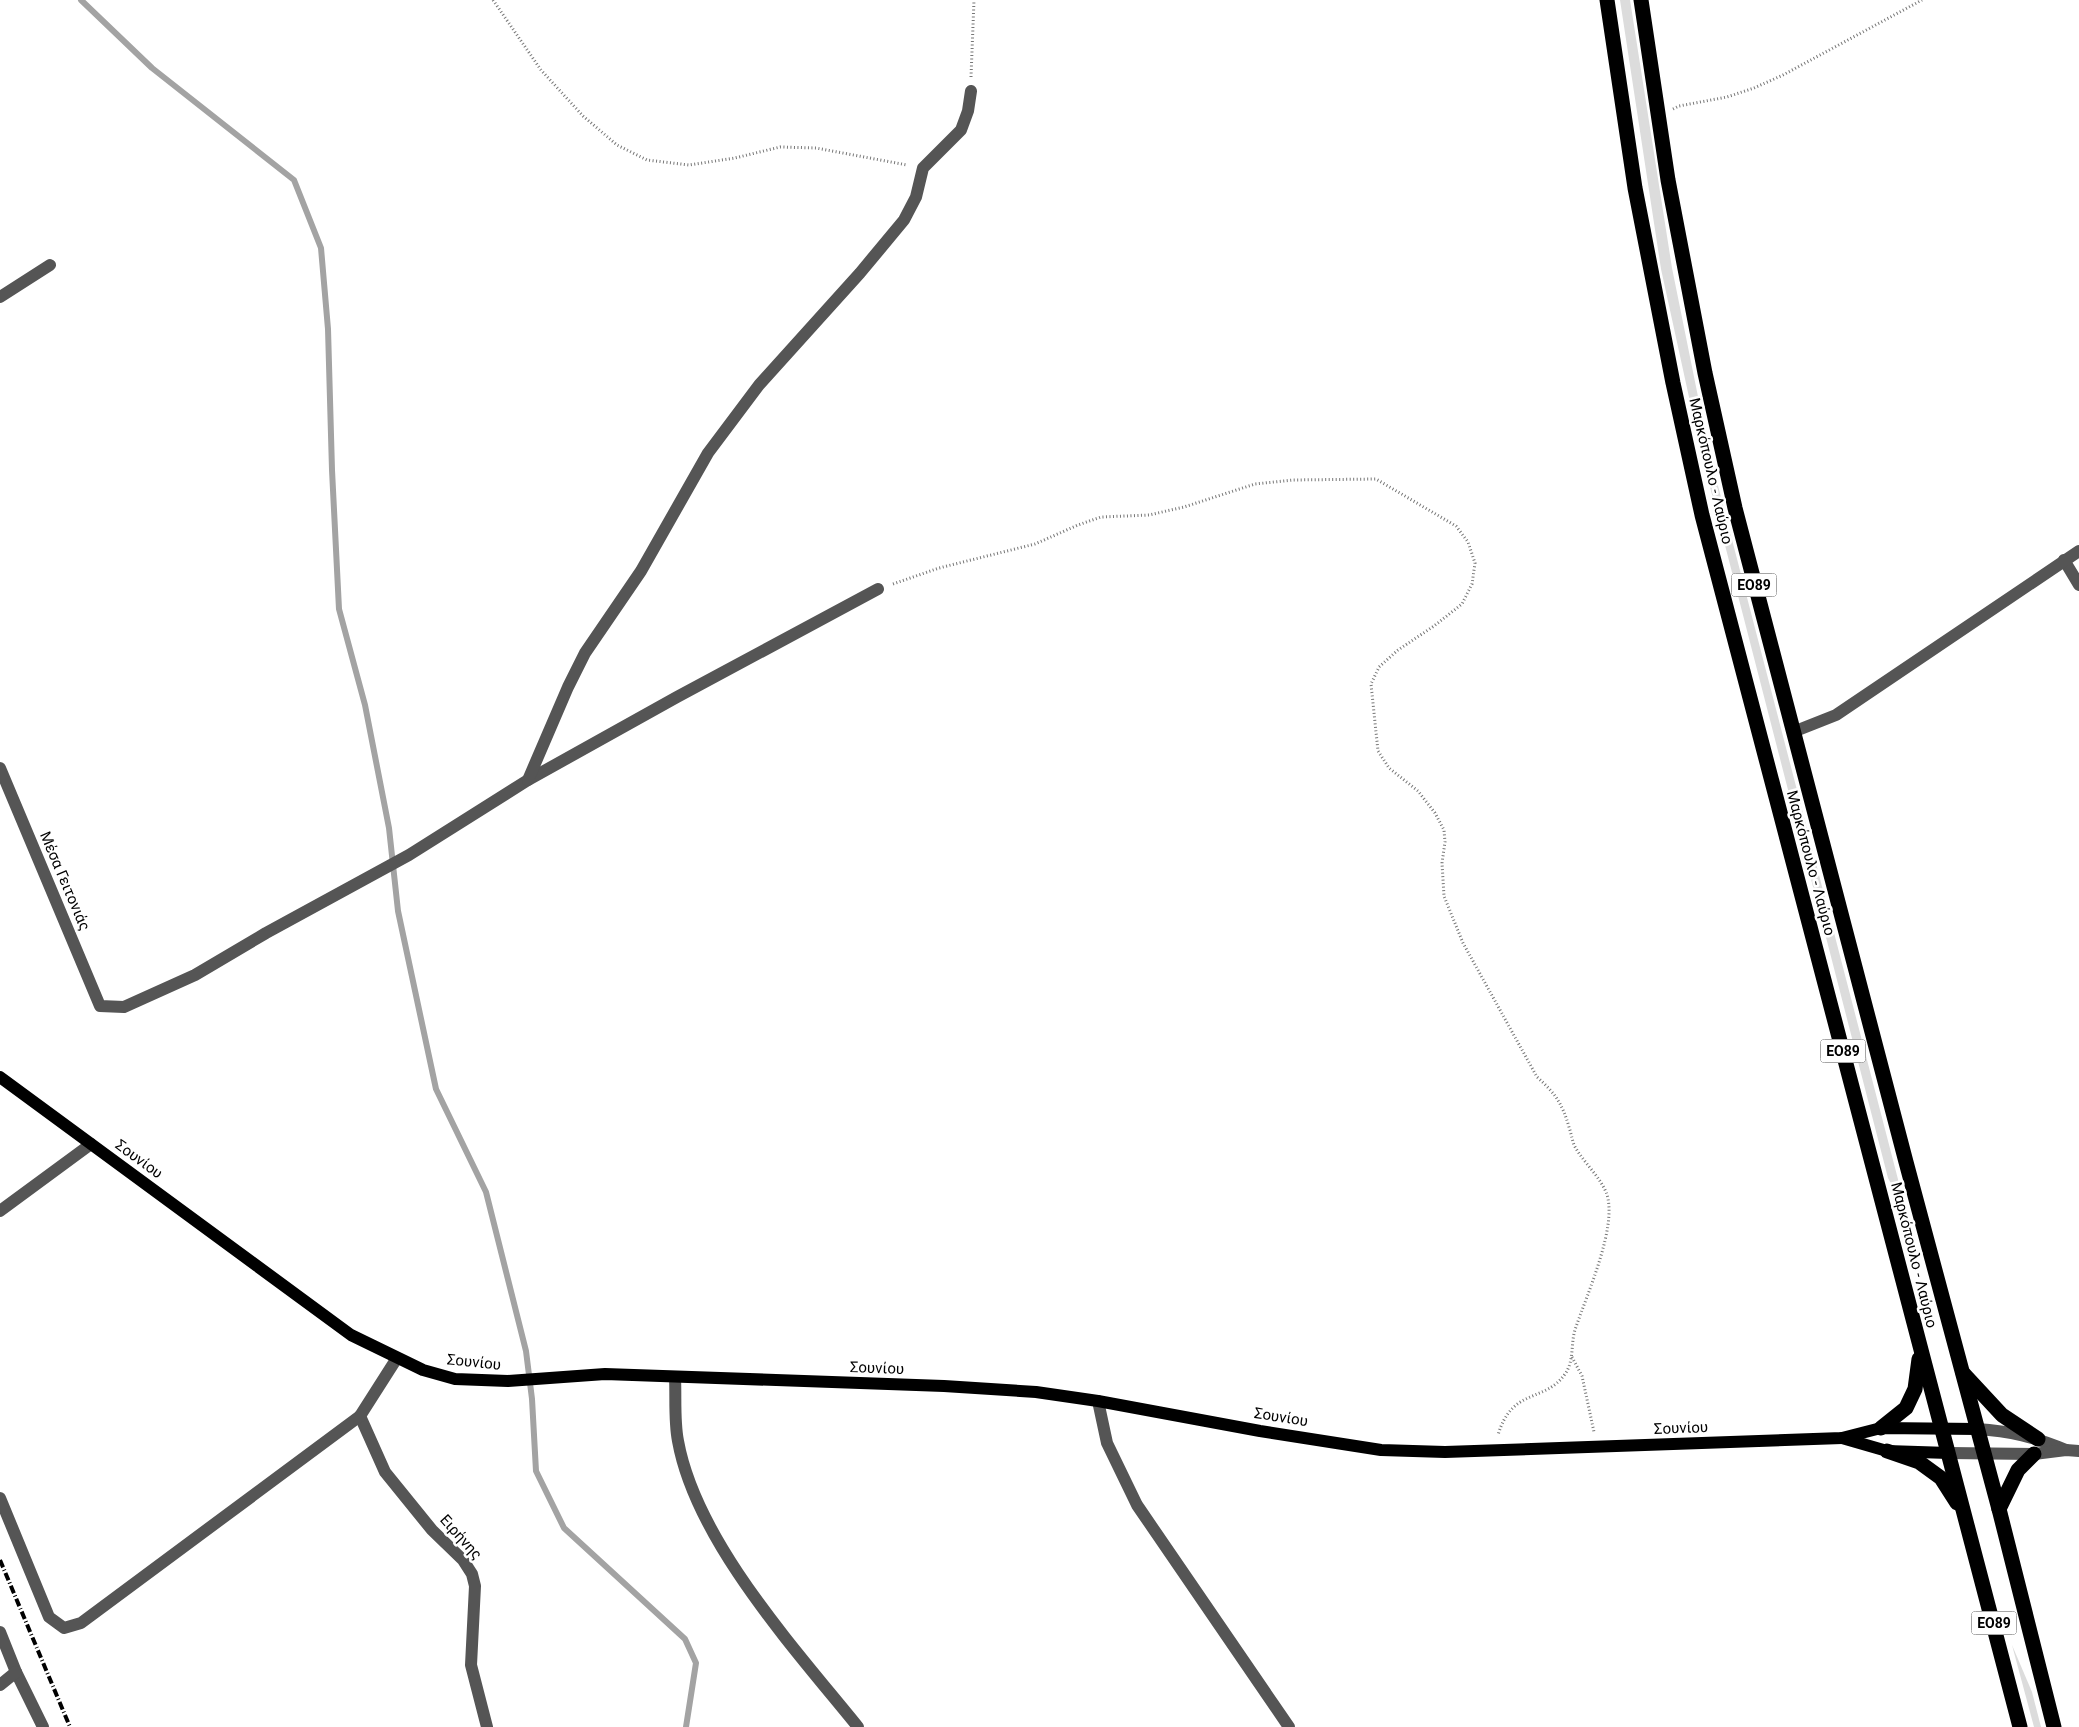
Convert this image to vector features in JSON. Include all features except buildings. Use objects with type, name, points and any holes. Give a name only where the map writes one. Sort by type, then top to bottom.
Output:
[{"type":"highway","name":"Μαρκόπουλο - Λαύριο","points":[[1607,0],[1635,188],[1673,383],[1702,515],[2020,1727]]},
{"type":"highway","name":"Μαρκόπουλο - Λαύριο","points":[[1641,0],[1668,180],[1707,382],[1737,517],[1999,1509],[2054,1727]]},
{"type":"highway","points":[[1881,1428],[1906,1408],[1915,1389],[1919,1369],[1919,1345]]},
{"type":"highway","points":[[1962,1372],[2002,1415],[2038,1439]]},
{"type":"highway","points":[[1888,1451],[1919,1462],[1942,1478],[1967,1520]]},
{"type":"highway","points":[[1999,1509],[2018,1470],[2034,1454]]},
{"type":"main road","name":"Σουνίου","points":[[0,1077],[351,1335],[423,1370],[455,1379],[508,1381],[605,1374],[944,1386],[1036,1392],[1098,1400],[1260,1431],[1381,1450],[1494,1451],[1842,1438],[1881,1428],[1977,1429]]},
{"type":"main road","name":"Σουνίου","points":[[1842,1438],[1888,1451],[1948,1453]]},
{"type":"street","points":[[528,780],[568,687],[585,653],[641,570],[708,453],[759,386],[860,273],[904,220],[916,197],[923,168],[961,130],[968,111],[971,91]]},
{"type":"street","points":[[0,297],[50,265]]},
{"type":"street","points":[[1793,732],[1836,715],[2079,551]]},
{"type":"street","points":[[2064,560],[2079,585]]},
{"type":"street","points":[[528,780],[677,697],[878,590]]},
{"type":"street","name":"Μέσα Γειτονιάς","points":[[0,768],[100,1006],[124,1007],[195,976],[266,933],[409,855],[528,780]]},
{"type":"street","points":[[0,1211],[91,1144]]},
{"type":"street","points":[[0,1498],[49,1617],[64,1628],[81,1623],[360,1416],[397,1358]]},
{"type":"street","points":[[675,1377],[678,1441],[692,1488],[721,1546],[768,1615],[858,1727]]},
{"type":"street","points":[[1098,1400],[1107,1442],[1137,1506],[1290,1727]]},
{"type":"street","name":"Ειρήνης","points":[[360,1416],[385,1472],[432,1530],[463,1560],[472,1574],[475,1586],[471,1665],[487,1727]]},
{"type":"street","points":[[1977,1429],[2008,1431],[2038,1439],[2066,1450],[2079,1451]]},
{"type":"street","name":"Σουνίου","points":[[1948,1453],[2034,1454],[2066,1450]]},
{"type":"street","points":[[0,1632],[16,1672],[43,1727]]},
{"type":"street","points":[[0,1685],[16,1672]]},
{"type":"path","points":[[493,0],[541,70],[583,116],[617,145],[647,160],[689,166],[735,158],[780,147],[816,148],[923,168]]},
{"type":"path","points":[[971,91],[974,0]]},
{"type":"path","points":[[1660,124],[1668,112],[1679,106],[1727,97],[1783,75],[1922,0]]},
{"type":"path","points":[[878,590],[939,568],[1035,544],[1078,525],[1101,518],[1149,515],[1184,507],[1255,484],[1302,480],[1376,479],[1456,526],[1468,542],[1475,563],[1472,584],[1462,604],[1434,626],[1398,650],[1379,667],[1372,684],[1378,751],[1389,768],[1418,791],[1435,813],[1444,830],[1445,842],[1442,863],[1444,896],[1463,943],[1537,1077],[1555,1093],[1574,1143],[1583,1158],[1597,1174],[1607,1194],[1609,1213],[1608,1233],[1571,1339],[1572,1355],[1570,1365],[1565,1375],[1554,1385],[1514,1406],[1502,1420],[1494,1451]]},
{"type":"path","points":[[1572,1355],[1582,1376],[1596,1447]]},
{"type":"shaded area","points":[[1620,0],[1630,0],[1672,268],[1709,451],[1907,1214],[1888,1178],[1701,452],[1661,269]]},
{"type":"shaded area","points":[[2012,1645],[2032,1692],[2041,1727],[2034,1727]]},
{"type":"waterway","points":[[81,0],[152,68],[294,180],[321,248],[328,329],[332,470],[339,609],[365,705],[389,828],[398,911],[436,1089],[486,1192],[526,1351],[532,1399],[536,1471],[564,1528],[685,1639],[696,1663],[686,1727]]},
{"type":"railway","points":[[0,1560],[70,1727]]}]
